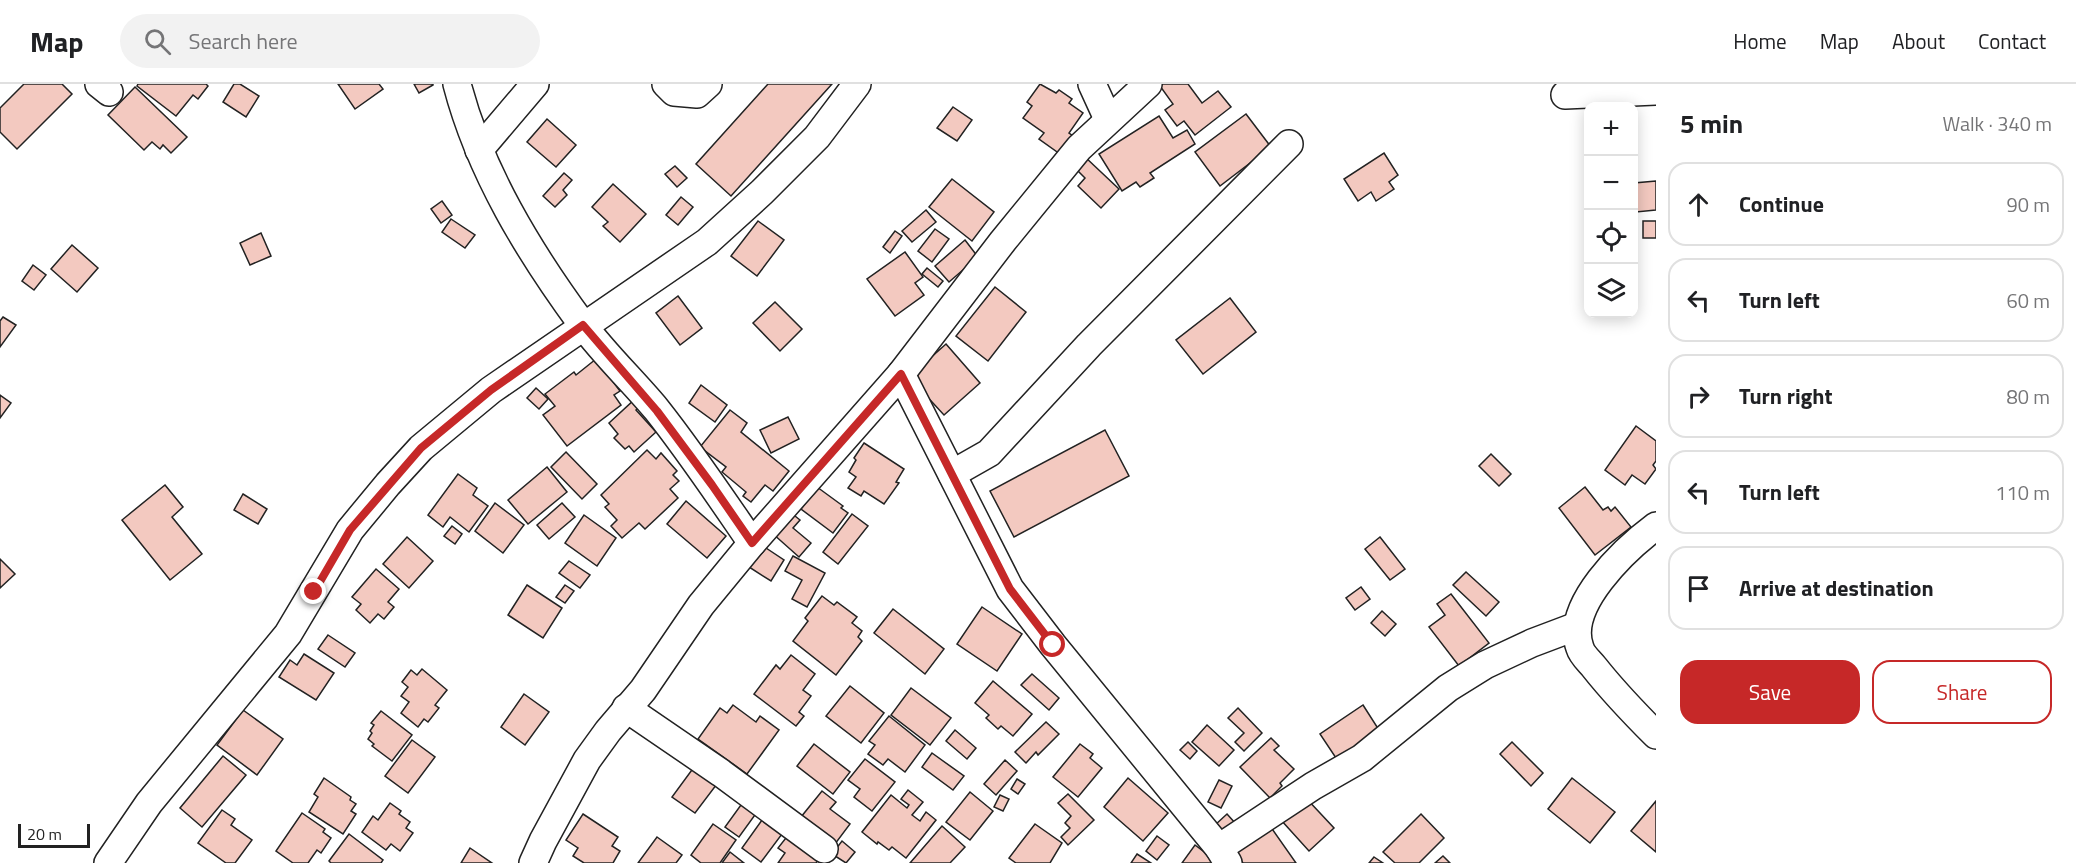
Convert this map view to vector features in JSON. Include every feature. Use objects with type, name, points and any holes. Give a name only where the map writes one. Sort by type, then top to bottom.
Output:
[{"type":"street","points":[[457,84],[479,150],[504,205],[583,325],[657,411],[752,543]]},
{"type":"street","points":[[479,150],[535,84]]},
{"type":"street","points":[[666,84],[675,92],[697,94],[708,84]]},
{"type":"street","points":[[108,863],[149,803],[288,634],[350,530],[421,448],[491,390],[707,242],[762,192],[817,137],[857,84]]},
{"type":"street","points":[[1092,84],[1108,119]]},
{"type":"street","points":[[533,863],[587,760],[626,708],[643,690],[701,605],[752,543],[901,374],[1079,148],[1148,84]]},
{"type":"street","points":[[1565,95],[1656,91]]},
{"type":"street","points":[[952,474],[989,453],[1089,345],[1289,144]]},
{"type":"street","points":[[901,374],[1010,589],[1060,655],[1224,856],[1313,786],[1362,758],[1448,688],[1476,670],[1532,643],[1577,626]]},
{"type":"street","points":[[1656,526],[1633,543],[1597,582],[1577,626],[1580,649],[1612,690],[1656,735]]},
{"type":"street","points":[[626,708],[824,849]]},
{"type":"building","points":[[24,84],[62,84],[72,94],[17,149],[0,132],[0,108]]},
{"type":"building","points":[[138,84],[206,84],[208,86],[198,99],[193,95],[176,116],[137,86]]},
{"type":"building","points":[[234,84],[240,84],[259,96],[246,117],[223,102]]},
{"type":"building","points":[[338,84],[379,84],[383,89],[355,109]]},
{"type":"building","points":[[414,84],[433,84],[433,85],[419,93]]},
{"type":"building","points":[[768,84],[832,84],[731,196],[696,164]]},
{"type":"building","points":[[1040,84],[1056,93],[1059,90],[1072,99],[1069,103],[1083,113],[1069,133],[1073,136],[1060,154],[1039,139],[1044,133],[1023,118],[1032,106],[1027,102]]},
{"type":"building","points":[[1188,84],[1202,103],[1218,91],[1231,107],[1195,135],[1184,121],[1177,126],[1165,110],[1173,104],[1160,86]]},
{"type":"building","points":[[135,87],[187,137],[171,153],[163,145],[160,149],[152,142],[144,150],[108,115]]},
{"type":"building","points":[[953,107],[972,120],[957,141],[937,128]]},
{"type":"building","points":[[1246,114],[1271,147],[1220,186],[1195,152]]},
{"type":"building","points":[[1159,116],[1173,138],[1187,130],[1195,144],[1150,173],[1154,178],[1140,187],[1136,182],[1122,191],[1099,154]]},
{"type":"building","points":[[547,119],[576,145],[556,167],[527,142]]},
{"type":"building","points":[[1384,153],[1398,175],[1389,182],[1394,189],[1376,201],[1371,192],[1358,201],[1344,179]]},
{"type":"building","points":[[1084,156],[1119,189],[1101,208],[1078,186],[1085,178],[1074,167]]},
{"type":"building","points":[[675,166],[687,178],[677,187],[665,174]]},
{"type":"building","points":[[564,173],[572,180],[563,190],[567,195],[555,207],[543,196]]},
{"type":"building","points":[[952,179],[994,212],[972,241],[929,207]]},
{"type":"building","points":[[1656,181],[1656,210],[1638,212],[1638,183]]},
{"type":"building","points":[[613,184],[646,214],[620,242],[603,226],[608,222],[592,207]]},
{"type":"building","points":[[681,197],[693,207],[678,225],[666,215]]},
{"type":"building","points":[[442,201],[452,215],[441,223],[431,209]]},
{"type":"building","points":[[926,210],[936,222],[912,242],[902,231]]},
{"type":"building","points":[[451,219],[475,235],[465,248],[442,232]]},
{"type":"building","points":[[758,221],[784,240],[757,276],[731,256]]},
{"type":"building","points":[[1643,221],[1656,221],[1656,238],[1643,238]]},
{"type":"building","points":[[935,229],[949,239],[932,262],[918,251]]},
{"type":"building","points":[[895,231],[902,236],[890,253],[883,247]]},
{"type":"building","points":[[261,233],[271,256],[250,265],[240,243]]},
{"type":"building","points":[[965,240],[978,257],[949,282],[935,266]]},
{"type":"building","points":[[72,245],[98,268],[77,292],[51,269]]},
{"type":"building","points":[[905,252],[923,277],[915,283],[924,295],[895,316],[867,279]]},
{"type":"building","points":[[33,265],[46,275],[34,290],[22,281]]},
{"type":"building","points":[[927,268],[943,281],[938,287],[922,274]]},
{"type":"building","points":[[995,287],[1026,312],[988,361],[956,336]]},
{"type":"building","points":[[678,296],[702,328],[680,345],[656,313]]},
{"type":"building","points":[[1230,298],[1256,332],[1203,374],[1176,340]]},
{"type":"building","points":[[775,302],[802,329],[780,351],[753,323]]},
{"type":"building","points":[[3,317],[16,325],[0,347],[0,321]]},
{"type":"building","points":[[946,344],[980,383],[944,415],[909,377]]},
{"type":"building","points":[[596,359],[620,391],[614,395],[621,405],[567,446],[543,415],[555,406],[545,394],[574,372],[576,375]]},
{"type":"building","points":[[701,385],[727,405],[715,422],[689,403]]},
{"type":"building","points":[[536,388],[548,399],[539,409],[527,398]]},
{"type":"building","points":[[0,395],[11,403],[0,418]]},
{"type":"building","points":[[634,400],[639,407],[636,410],[656,432],[634,452],[629,446],[625,449],[614,438],[618,434],[609,423]]},
{"type":"building","points":[[730,410],[747,423],[741,432],[789,471],[773,491],[765,485],[751,502],[743,496],[746,492],[722,472],[726,467],[700,447]]},
{"type":"building","points":[[788,417],[799,439],[771,453],[760,430]]},
{"type":"building","points":[[1636,426],[1656,441],[1656,461],[1653,465],[1656,469],[1645,484],[1632,475],[1625,485],[1605,470]]},
{"type":"building","points":[[1105,430],[1129,476],[1014,537],[990,491]]},
{"type":"building","points":[[864,443],[904,469],[896,482],[899,483],[884,504],[864,491],[861,496],[848,488],[856,477],[849,472],[856,460],[854,458]]},
{"type":"building","points":[[647,450],[656,459],[661,453],[677,471],[673,475],[679,481],[670,489],[678,498],[645,529],[639,523],[622,538],[611,526],[617,520],[605,507],[609,504],[601,495]]},
{"type":"building","points":[[566,452],[597,484],[582,499],[551,467]]},
{"type":"building","points":[[1491,454],[1511,474],[1499,486],[1479,466]]},
{"type":"building","points":[[547,467],[567,492],[528,524],[508,500]]},
{"type":"building","points":[[458,474],[477,488],[473,495],[488,506],[469,532],[450,517],[443,527],[428,515]]},
{"type":"building","points":[[165,485],[183,507],[172,517],[202,554],[170,580],[122,520]]},
{"type":"building","points":[[817,487],[843,506],[841,508],[848,513],[833,533],[801,509]]},
{"type":"building","points":[[1585,487],[1603,510],[1608,507],[1611,511],[1615,507],[1631,527],[1595,555],[1559,508]]},
{"type":"building","points":[[243,494],[267,509],[258,524],[234,510]]},
{"type":"building","points":[[686,501],[726,536],[707,558],[667,524]]},
{"type":"building","points":[[495,503],[524,525],[503,553],[475,531]]},
{"type":"building","points":[[562,503],[575,517],[549,539],[537,525]]},
{"type":"building","points":[[790,512],[800,520],[793,528],[811,543],[799,557],[772,533]]},
{"type":"building","points":[[852,514],[868,526],[838,564],[823,552]]},
{"type":"building","points":[[584,515],[616,538],[597,566],[565,543]]},
{"type":"building","points":[[452,526],[462,534],[455,544],[444,536]]},
{"type":"building","points":[[407,537],[433,561],[409,588],[383,564]]},
{"type":"building","points":[[1380,537],[1405,569],[1390,580],[1365,549]]},
{"type":"building","points":[[763,546],[784,560],[771,581],[749,567]]},
{"type":"building","points":[[793,556],[825,573],[807,607],[792,599],[802,580],[785,571]]},
{"type":"building","points":[[0,559],[15,574],[0,588]]},
{"type":"building","points":[[569,561],[590,575],[580,588],[559,573]]},
{"type":"building","points":[[376,569],[399,589],[388,602],[394,607],[384,619],[378,614],[370,623],[356,610],[361,604],[352,597]]},
{"type":"building","points":[[1466,572],[1499,602],[1486,616],[1453,585]]},
{"type":"building","points":[[527,585],[562,608],[543,638],[508,615]]},
{"type":"building","points":[[565,585],[574,591],[565,603],[556,597]]},
{"type":"building","points":[[1361,587],[1370,599],[1355,610],[1346,598]]},
{"type":"building","points":[[1451,594],[1489,643],[1459,666],[1429,627],[1445,615],[1437,604]]},
{"type":"building","points":[[822,596],[834,605],[837,602],[857,617],[852,623],[862,631],[858,637],[862,641],[836,675],[793,641],[808,621],[805,618]]},
{"type":"building","points":[[982,607],[1022,634],[997,671],[957,644]]},
{"type":"building","points":[[893,609],[944,649],[925,674],[874,633]]},
{"type":"building","points":[[1382,611],[1396,624],[1385,636],[1371,623]]},
{"type":"building","points":[[328,635],[355,653],[345,667],[318,649]]},
{"type":"building","points":[[304,654],[334,673],[316,700],[279,677],[290,660],[297,665]]},
{"type":"building","points":[[791,655],[815,674],[803,690],[811,696],[799,712],[804,716],[796,726],[754,694],[776,665],[780,669]]},
{"type":"building","points":[[422,669],[447,690],[435,705],[439,708],[428,722],[424,719],[418,727],[401,713],[409,702],[401,696],[408,687],[402,682],[411,670],[417,675]]},
{"type":"building","points":[[1032,674],[1059,698],[1049,710],[1021,685]]},
{"type":"building","points":[[993,681],[1032,714],[1013,736],[1001,726],[998,729],[986,718],[989,715],[975,703]]},
{"type":"building","points":[[850,686],[884,713],[861,743],[826,716]]},
{"type":"building","points":[[911,688],[951,718],[930,745],[891,715]]},
{"type":"building","points":[[524,694],[549,712],[525,745],[501,727]]},
{"type":"building","points":[[733,705],[756,722],[760,716],[779,730],[747,774],[698,739],[720,708],[727,713]]},
{"type":"building","points":[[1363,705],[1379,730],[1358,744],[1361,750],[1340,764],[1320,734]]},
{"type":"building","points":[[1238,708],[1262,733],[1244,751],[1235,742],[1244,733],[1228,718]]},
{"type":"building","points":[[243,710],[283,739],[257,775],[217,745]]},
{"type":"building","points":[[381,711],[412,735],[392,761],[372,746],[374,744],[368,739],[374,725],[371,723]]},
{"type":"building","points":[[889,716],[925,745],[905,772],[888,759],[883,765],[868,754],[875,745],[869,741]]},
{"type":"building","points":[[1046,722],[1059,734],[1038,755],[1036,752],[1026,763],[1015,752]]},
{"type":"building","points":[[1207,725],[1234,750],[1219,766],[1192,742]]},
{"type":"building","points":[[955,730],[976,748],[967,759],[946,741]]},
{"type":"building","points":[[1271,738],[1279,746],[1274,750],[1294,769],[1280,783],[1282,786],[1270,798],[1240,767]]},
{"type":"building","points":[[412,740],[435,757],[408,793],[385,776]]},
{"type":"building","points":[[1188,742],[1197,751],[1190,759],[1180,750]]},
{"type":"building","points":[[1512,742],[1543,773],[1531,786],[1500,754]]},
{"type":"building","points":[[814,744],[850,772],[833,794],[797,766]]},
{"type":"building","points":[[1080,744],[1093,754],[1090,758],[1102,768],[1078,797],[1053,777]]},
{"type":"building","points":[[932,753],[964,776],[953,790],[922,767]]},
{"type":"building","points":[[223,756],[246,775],[202,827],[180,808]]},
{"type":"building","points":[[865,759],[895,782],[872,811],[854,797],[860,789],[848,780]]},
{"type":"building","points":[[1005,760],[1017,771],[996,795],[984,784]]},
{"type":"building","points":[[697,763],[720,780],[695,813],[672,797]]},
{"type":"building","points":[[324,778],[351,797],[350,800],[356,804],[351,811],[356,814],[343,834],[309,812],[318,797],[314,794]]},
{"type":"building","points":[[1128,778],[1168,813],[1143,841],[1104,807]]},
{"type":"building","points":[[1572,778],[1615,812],[1590,843],[1548,809]]},
{"type":"building","points":[[1017,779],[1025,784],[1018,794],[1011,789]]},
{"type":"building","points":[[1219,780],[1232,786],[1221,808],[1208,802]]},
{"type":"building","points":[[908,790],[923,802],[912,815],[920,821],[926,812],[936,820],[906,858],[892,847],[889,850],[878,842],[877,844],[862,832],[891,795],[907,808],[909,805],[901,799]]},
{"type":"building","points":[[822,791],[836,802],[830,809],[850,824],[835,844],[801,817]]},
{"type":"building","points":[[970,792],[993,811],[970,840],[946,822]]},
{"type":"building","points":[[1068,794],[1094,820],[1068,845],[1061,837],[1070,828],[1065,823],[1071,816],[1058,803]]},
{"type":"building","points":[[1000,795],[1009,799],[1003,811],[994,807]]},
{"type":"building","points":[[1305,797],[1334,828],[1309,851],[1281,820]]},
{"type":"building","points":[[746,798],[760,808],[739,837],[725,827]]},
{"type":"building","points":[[1656,801],[1656,852],[1631,831]]},
{"type":"building","points":[[390,803],[410,822],[406,828],[413,833],[400,851],[391,844],[386,850],[362,832],[373,816],[378,820]]},
{"type":"building","points":[[222,810],[235,819],[231,825],[252,840],[235,863],[226,863],[198,843]]},
{"type":"building","points":[[302,813],[325,829],[323,832],[331,838],[321,853],[317,850],[308,863],[293,863],[276,851]]},
{"type":"building","points":[[583,814],[618,837],[612,846],[620,851],[613,863],[584,863],[573,856],[578,848],[566,840]]},
{"type":"building","points":[[1227,814],[1236,824],[1224,836],[1215,825]]},
{"type":"building","points":[[1421,814],[1444,838],[1419,863],[1395,863],[1383,852]]},
{"type":"building","points":[[762,820],[782,834],[761,862],[742,848]]},
{"type":"building","points":[[713,824],[736,840],[720,863],[701,863],[691,855]]},
{"type":"building","points":[[1035,824],[1062,843],[1050,863],[1016,863],[1009,858]]},
{"type":"building","points":[[942,826],[965,847],[950,863],[910,863]]},
{"type":"building","points":[[1270,826],[1296,863],[1243,863],[1235,852]]},
{"type":"building","points":[[793,829],[824,853],[816,863],[778,863],[785,853],[778,848]]},
{"type":"building","points":[[349,834],[383,860],[381,863],[331,863],[329,861]]},
{"type":"building","points":[[1157,836],[1169,845],[1157,860],[1146,851]]},
{"type":"building","points":[[657,837],[682,855],[676,863],[638,863]]},
{"type":"building","points":[[842,841],[855,852],[846,863],[832,854]]},
{"type":"building","points":[[1195,845],[1219,863],[1182,863]]},
{"type":"building","points":[[470,848],[492,863],[461,863]]},
{"type":"building","points":[[730,852],[744,863],[722,863]]},
{"type":"building","points":[[1137,854],[1151,863],[1131,863]]},
{"type":"building","points":[[1443,856],[1450,863],[1435,863]]},
{"type":"building","points":[[1374,857],[1383,863],[1369,863]]},
{"type":"route","points":[[314,592],[350,530],[421,448],[491,390],[583,325],[657,411],[752,543],[901,374],[1010,589],[1053,645]]}]
